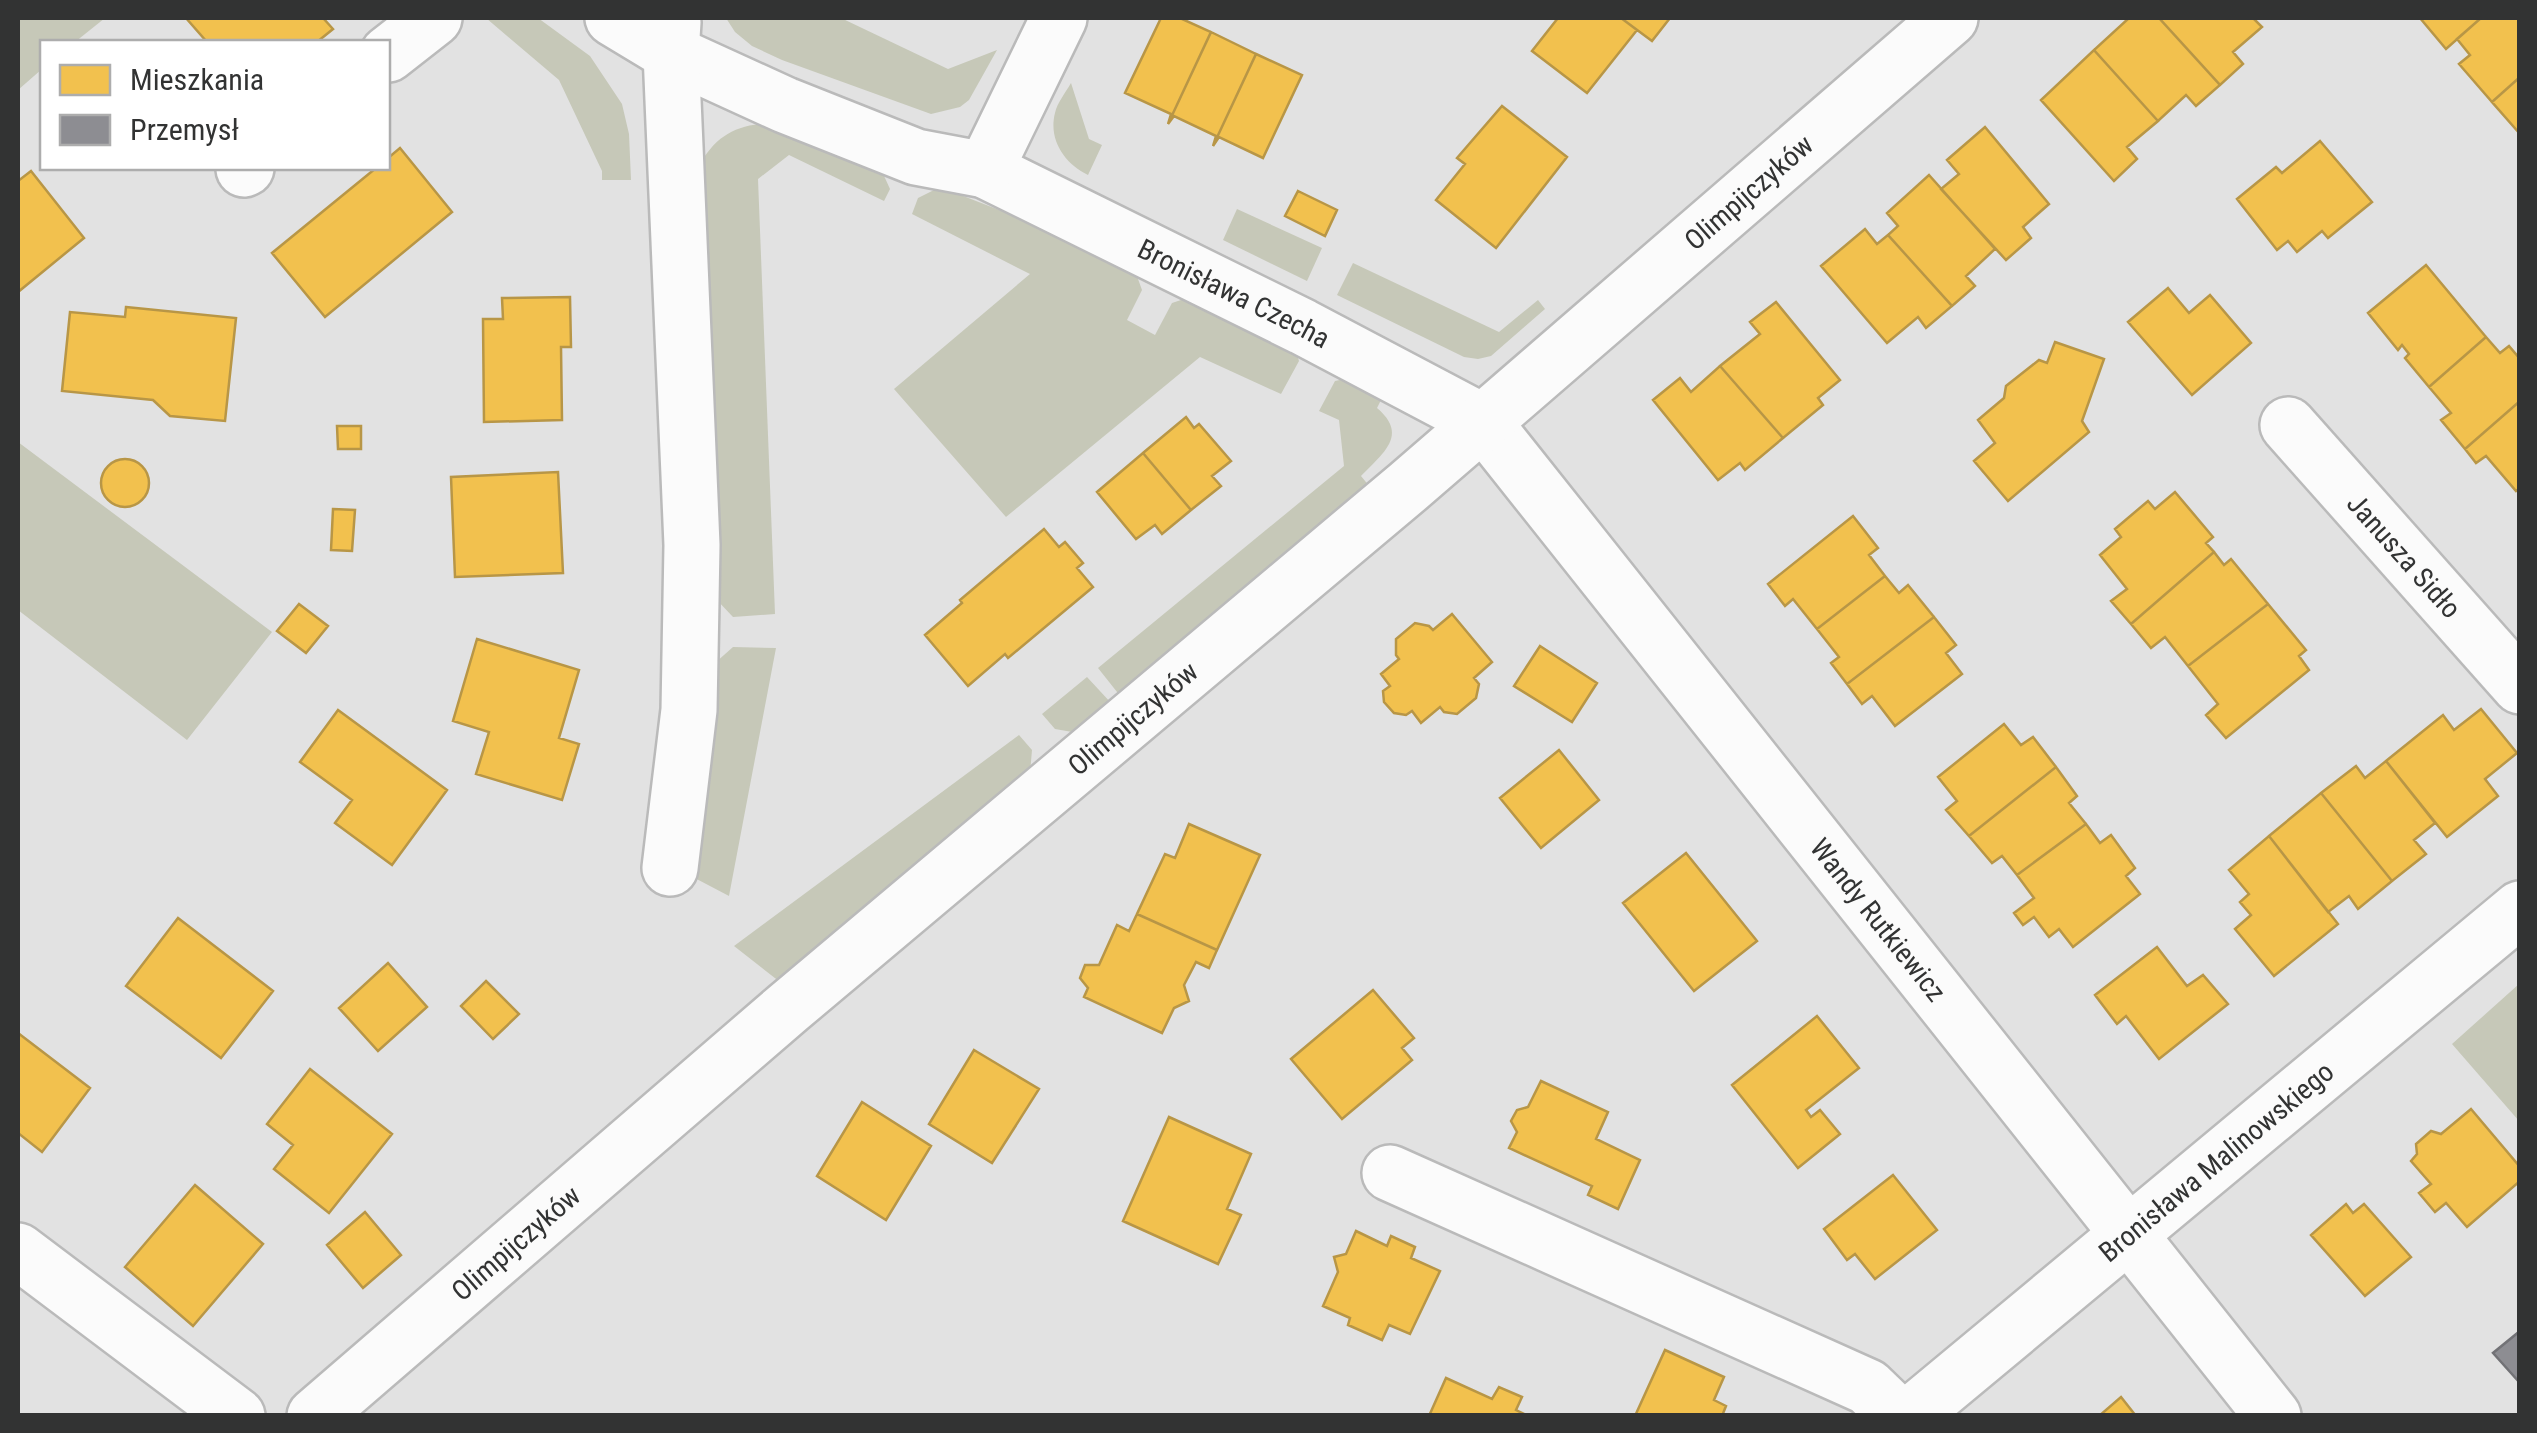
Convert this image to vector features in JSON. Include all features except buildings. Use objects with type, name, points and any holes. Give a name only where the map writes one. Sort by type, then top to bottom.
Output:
[{"type":"street","points":[[390,52],[434,18]]},
{"type":"street","name":"Bronisława Czecha","points":[[613,18],[672,35],[785,105],[916,156],[985,170],[1304,327],[1483,422]]},
{"type":"street","points":[[985,170],[1059,18]]},
{"type":"street","name":"Olimpijczyków","points":[[316,1416],[788,1008],[1483,422],[1950,18]]},
{"type":"street","points":[[670,868],[689,710],[692,581],[672,35]]},
{"type":"street","name":"Wandy Rutkiewicz","points":[[1483,422],[2273,1416]]},
{"type":"street","name":"Janusza Sidło","points":[[2288,426],[2520,686]]},
{"type":"street","name":"Bronisława Malinowskiego","points":[[1910,1416],[2520,909]]},
{"type":"street","points":[[1390,1173],[1868,1387],[1898,1416]]},
{"type":"street","points":[[18,1251],[237,1416]]},
{"type":"green space","points":[[18,18],[105,18],[78,40],[40,40],[40,71],[18,90]]},
{"type":"green space","points":[[486,18],[538,18],[590,56],[622,104],[629,134],[631,180],[602,180],[602,171],[559,80]]},
{"type":"green space","points":[[726,18],[841,18],[948,69],[997,50],[969,100],[960,107],[931,114],[752,46]]},
{"type":"green space","points":[[1071,83],[1089,139],[1102,145],[1088,175],[1066,158],[1054,133],[1056,109]]},
{"type":"green space","points":[[760,124],[880,167],[890,189],[884,201],[789,155],[758,179],[775,614],[733,617],[716,599],[699,166],[724,136]]},
{"type":"green space","points":[[940,187],[1046,228],[1134,268],[1142,290],[1127,320],[1155,335],[1172,303],[1193,296],[1295,348],[1299,361],[1281,394],[1200,357],[1006,517],[894,389],[1030,274],[912,214],[918,198]]},
{"type":"green space","points":[[1237,209],[1322,248],[1307,281],[1223,240]]},
{"type":"green space","points":[[1353,263],[1499,332],[1538,300],[1545,309],[1491,356],[1464,357],[1337,295]]},
{"type":"green space","points":[[1354,377],[1385,392],[1377,408],[1391,427],[1389,444],[1361,476],[1370,487],[1121,697],[1098,668],[1344,466],[1339,420],[1319,411],[1335,381]]},
{"type":"green space","points":[[18,442],[272,632],[187,740],[18,610]]},
{"type":"green space","points":[[733,647],[776,648],[729,896],[689,875],[715,663]]},
{"type":"green space","points":[[1087,677],[1112,704],[1078,733],[1055,729],[1042,714]]},
{"type":"green space","points":[[1019,735],[1032,750],[1030,773],[780,982],[734,946]]},
{"type":"green space","points":[[2519,984],[2519,1121],[2452,1044]]}]
